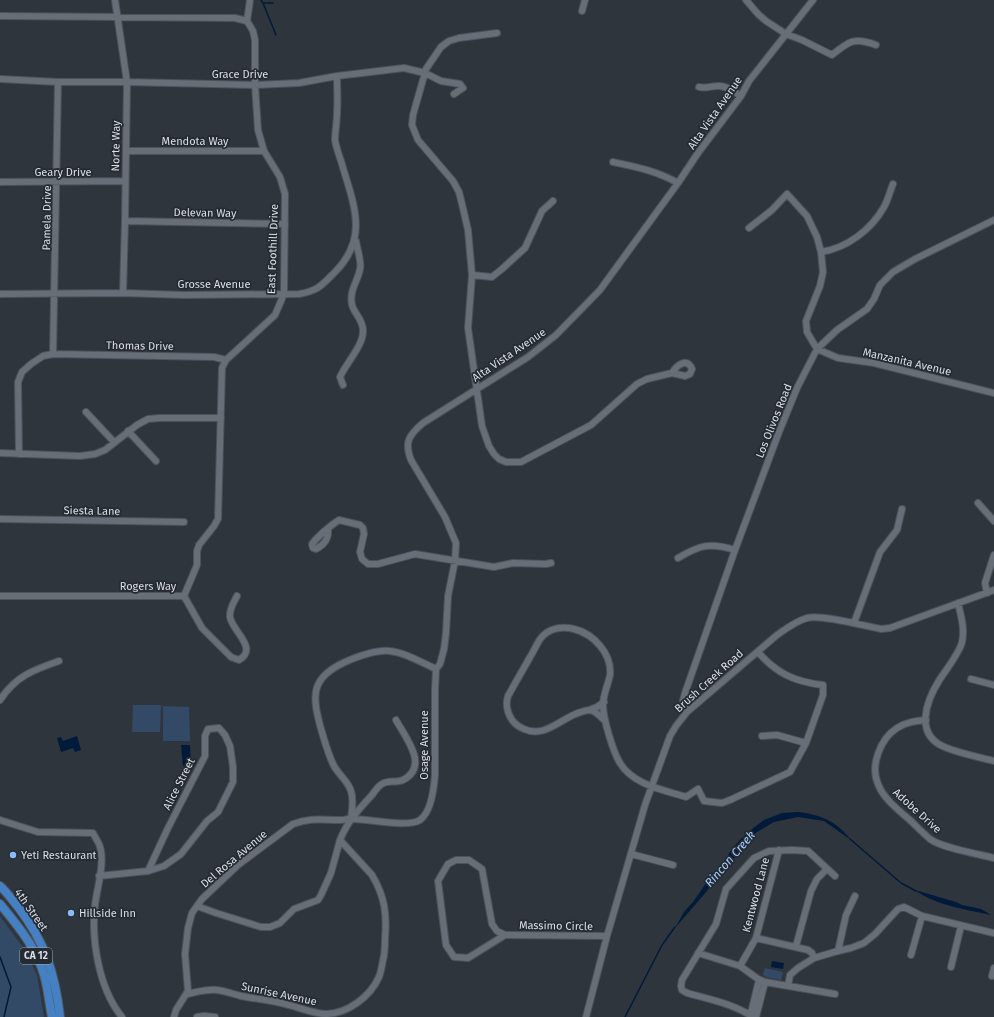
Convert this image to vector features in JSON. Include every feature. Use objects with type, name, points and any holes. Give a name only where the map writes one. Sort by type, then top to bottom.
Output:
[{"type":"main road","name":"4th Street","points":[[0,886],[31,924],[43,947],[52,970],[60,1017]]},
{"type":"main road","name":"4th Street","points":[[0,904],[28,940],[35,953],[44,974],[52,1017]]},
{"type":"street","name":"Norte Way","points":[[115,0],[127,82],[123,293]]},
{"type":"street","points":[[0,16],[235,18],[247,21],[250,0]]},
{"type":"street","points":[[582,11],[585,0]]},
{"type":"street","points":[[746,0],[766,21],[786,34],[832,55],[852,41],[862,40],[876,45]]},
{"type":"street","name":"Alta Vista Avenue","points":[[436,670],[440,664],[444,649],[448,596],[456,549],[453,534],[445,518],[411,460],[407,442],[414,431],[423,423],[528,357],[556,335],[586,306],[600,290],[678,183],[698,153],[741,96],[749,82],[813,0]]},
{"type":"street","name":"East Foothill Drive","points":[[226,360],[275,315],[284,294],[285,194],[280,177],[264,151],[258,130],[255,85],[255,40],[253,31],[247,21]]},
{"type":"street","points":[[498,34],[465,36],[449,41],[440,48],[425,73],[413,115],[413,129],[418,140],[447,173],[459,192],[468,230],[472,275],[468,328],[482,426],[489,446],[499,459],[512,463],[521,462],[591,425],[637,384],[647,379],[672,373]]},
{"type":"street","name":"Grace Drive","points":[[0,80],[255,85],[300,83],[337,76],[404,68],[425,73],[441,81],[460,84],[463,88],[454,94]]},
{"type":"street","name":"Grosse Avenue","points":[[0,294],[284,294],[312,292],[322,286],[339,268],[350,252],[355,238],[356,213],[335,141],[337,76]]},
{"type":"street","name":"Pamela Drive","points":[[53,354],[58,82]]},
{"type":"street","points":[[699,87],[726,87],[741,96]]},
{"type":"street","name":"Mendota Way","points":[[126,151],[264,151]]},
{"type":"street","points":[[613,162],[664,175],[678,183]]},
{"type":"street","name":"Geary Drive","points":[[0,182],[125,181]]},
{"type":"street","points":[[821,252],[841,246],[870,227],[885,206],[893,184]]},
{"type":"street","points":[[749,228],[772,210],[787,194],[807,216],[817,237],[821,252],[823,272],[820,286],[806,320],[807,332],[817,349]]},
{"type":"street","points":[[472,275],[492,276],[525,248],[542,211],[553,201]]},
{"type":"street","name":"Los Olivos Road","points":[[687,712],[683,702],[685,693],[735,550],[779,432],[797,388],[817,349],[837,330],[867,309],[880,285],[892,272],[920,256],[994,220]]},
{"type":"street","name":"Delevan Way","points":[[125,221],[285,224]]},
{"type":"street","points":[[343,385],[340,377],[361,341],[363,330],[359,316],[352,306],[352,294],[361,268],[355,238]]},
{"type":"street","name":"Manzanita Avenue","points":[[817,349],[838,358],[874,363],[994,393]]},
{"type":"street","points":[[19,454],[18,382],[22,372],[31,364],[43,356],[53,354]]},
{"type":"street","name":"Thomas Drive","points":[[53,354],[214,357],[226,360]]},
{"type":"street","points":[[184,596],[197,565],[197,551],[199,544],[218,519],[222,368],[226,360]]},
{"type":"street","points":[[86,412],[114,442]]},
{"type":"street","points":[[0,453],[80,456],[95,454],[105,450],[128,431],[148,419],[221,418]]},
{"type":"street","points":[[128,431],[156,461]]},
{"type":"street","points":[[978,503],[994,521]]},
{"type":"street","points":[[854,624],[880,552],[897,530],[902,509]]},
{"type":"street","name":"Siesta Lane","points":[[0,519],[184,522]]},
{"type":"street","points":[[328,529],[340,520],[360,525],[364,528],[360,552],[362,559],[368,564],[378,564],[414,554],[494,568],[512,563],[551,563]]},
{"type":"street","points":[[678,558],[691,550],[705,546],[720,545],[735,550]]},
{"type":"street","points":[[986,593],[985,583],[994,555]]},
{"type":"street","name":"Brush Creek Road","points":[[586,1017],[607,936],[645,805],[670,736],[687,712],[792,624],[806,618],[824,617],[881,629],[890,628],[994,590]]},
{"type":"street","name":"Rogers Way","points":[[0,596],[184,596],[202,628],[231,657],[239,660],[246,653],[246,646],[230,618],[230,611],[237,596]]},
{"type":"street","points":[[958,603],[964,631],[962,644],[931,693],[926,709],[926,728],[935,740],[947,748],[994,761]]},
{"type":"street","points":[[604,702],[597,707],[578,713],[539,732],[532,732],[519,727],[513,722],[508,712],[506,703],[508,696],[541,638],[552,630],[559,628],[574,629],[595,639],[605,653],[610,667],[609,681],[604,702],[605,721],[616,756],[624,769],[630,776],[652,786],[686,797],[698,789],[704,801],[722,803],[790,772],[806,743],[823,694],[823,684],[811,684],[780,672],[769,665],[758,652]]},
{"type":"street","points":[[351,818],[352,796],[350,790],[328,755],[316,709],[316,691],[320,680],[331,670],[342,664],[364,654],[381,650],[403,654],[436,670]]},
{"type":"street","points":[[0,700],[21,678],[34,669],[59,661]]},
{"type":"street","name":"Osage Avenue","points":[[351,818],[403,824],[414,823],[421,819],[424,815],[434,789],[436,670]]},
{"type":"street","points":[[971,679],[994,685]]},
{"type":"street","points":[[589,710],[600,715],[605,721]]},
{"type":"street","points":[[197,906],[261,927],[270,927],[280,923],[294,909],[318,900],[331,873],[344,830],[351,818],[381,784],[388,781],[402,781],[414,768],[416,758],[412,746],[405,737],[396,720]]},
{"type":"street","name":"Adobe Drive","points":[[926,720],[904,724],[887,737],[876,760],[875,775],[877,783],[889,801],[930,839],[945,845],[994,858]]},
{"type":"street","name":"Alice Street","points":[[99,876],[148,871],[164,866],[180,854],[207,821],[218,812],[233,782],[234,767],[230,746],[219,728],[208,729],[205,736],[204,756],[148,871]]},
{"type":"street","points":[[762,736],[777,735],[806,743]]},
{"type":"street","name":"Del Rosa Avenue","points":[[187,994],[188,991],[184,954],[188,928],[192,913],[202,899],[238,865],[293,824],[303,820],[319,818],[343,820],[351,818]]},
{"type":"street","points":[[0,820],[38,832],[93,833],[99,844],[101,852],[95,905],[95,942],[97,956],[105,986],[116,1010],[122,1017]]},
{"type":"street","name":"Sunrise Avenue","points":[[187,994],[206,990],[218,990],[239,996],[286,1004],[327,1014],[342,1011],[361,1000],[373,987],[381,970],[384,956],[387,918],[386,908],[376,881],[372,875],[340,840]]},
{"type":"street","name":"Kentwood Lane","points":[[740,966],[756,938],[779,850]]},
{"type":"street","points":[[762,981],[752,1017],[718,1001],[687,993],[682,990],[681,986],[684,975],[716,924],[726,889],[754,858],[768,851],[792,850],[808,852],[834,876]]},
{"type":"street","points":[[631,854],[672,865]]},
{"type":"street","name":"Massimo Circle","points":[[505,935],[468,958],[454,958],[446,945],[438,881],[448,864],[456,860],[469,860],[482,869],[492,924],[497,930],[505,935],[607,936]]},
{"type":"street","points":[[796,946],[811,891],[817,880],[827,869]]},
{"type":"street","points":[[838,951],[846,914],[855,896]]},
{"type":"street","points":[[788,986],[790,975],[798,968],[814,958],[864,943],[875,934],[898,909],[904,907],[922,916],[994,933]]},
{"type":"street","points":[[911,955],[922,916]]},
{"type":"street","points":[[951,967],[961,926]]},
{"type":"street","points":[[756,938],[808,950],[812,953],[814,958]]},
{"type":"street","points":[[698,953],[740,966],[762,981],[835,994]]},
{"type":"street","points":[[992,976],[994,968]]},
{"type":"street","points":[[174,1017],[176,1010],[187,994]]},
{"type":"street","points":[[197,1017],[215,1017]]},
{"type":"shaded area","points":[[133,705],[161,705],[160,732],[132,732]]},
{"type":"shaded area","points":[[163,706],[189,707],[190,741],[163,741]]},
{"type":"shaded area","points":[[0,916],[24,949],[37,975],[44,1017],[0,1017]]},
{"type":"shaded area","points":[[765,968],[783,972],[781,980],[765,977],[763,974]]},
{"type":"water","points":[[77,736],[81,750],[75,752],[73,748],[61,752],[57,738],[61,737],[63,741]]},
{"type":"water","points":[[181,745],[190,745],[191,765],[183,766]]},
{"type":"water","points":[[798,812],[814,815],[828,820],[840,828],[851,840],[824,821],[798,817],[774,822],[750,838],[730,864],[712,883],[707,891],[675,928],[684,912],[709,879],[723,864],[731,850],[740,840],[764,820],[782,813]]},
{"type":"water","points":[[915,890],[962,905],[981,909],[991,915],[962,909],[932,900]]},
{"type":"water","points":[[772,961],[784,963],[783,969],[771,967]]},
{"type":"waterway","points":[[261,0],[263,3],[273,3]]},
{"type":"waterway","points":[[263,3],[276,35]]},
{"type":"waterway","name":"Rincon Creek","points":[[850,839],[901,883],[916,891]]},
{"type":"waterway","name":"Rincon Creek","points":[[625,1017],[662,945],[675,927]]},
{"type":"waterway","points":[[0,957],[11,987],[4,1017]]},
{"type":"place","name":"Yeti Restaurant","points":[[13,855]]},
{"type":"place","name":"Hillside Inn","points":[[71,913]]}]
